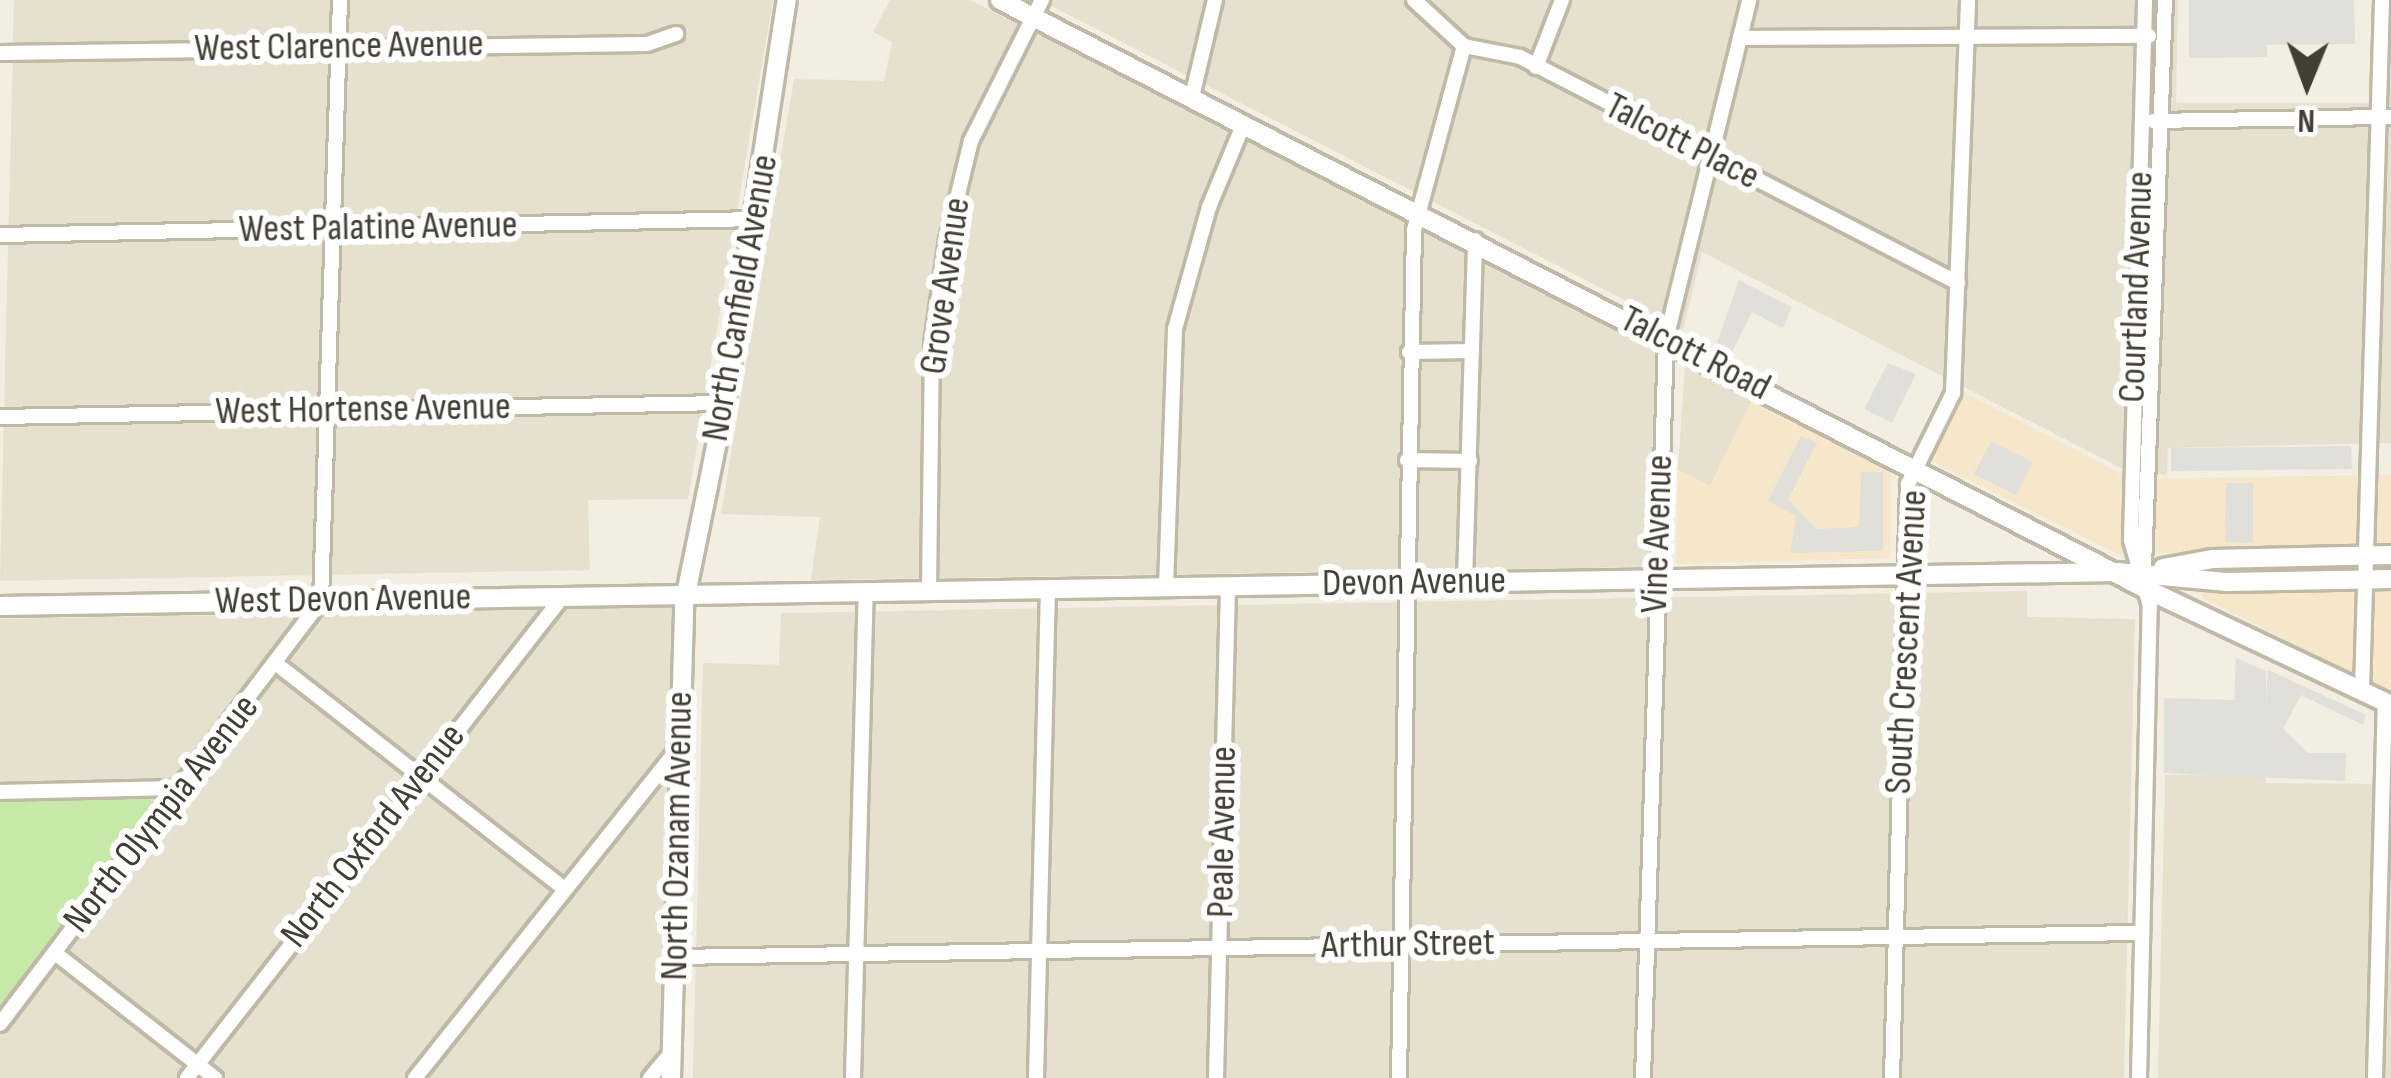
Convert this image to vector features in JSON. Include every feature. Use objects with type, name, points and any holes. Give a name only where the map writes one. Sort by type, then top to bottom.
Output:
[{"type":"street","points":[[321,601],[331,411],[340,0]]},
{"type":"street","name":"North Canfield Avenue","points":[[686,594],[757,220],[787,0]]},
{"type":"street","name":"Talcott Road","points":[[1000,0],[1036,8],[1192,97],[2117,572]]},
{"type":"street","points":[[1192,97],[1215,0]]},
{"type":"street","points":[[1399,1078],[1409,352],[1419,212],[1464,46],[1414,0]]},
{"type":"street","points":[[1536,67],[1562,0]]},
{"type":"street","name":"Vine Avenue","points":[[1643,1078],[1666,339],[1749,0]]},
{"type":"street","name":"South Crescent Avenue","points":[[1892,1078],[1908,484],[1951,401],[1968,0]]},
{"type":"street","name":"Courtland Avenue","points":[[2145,0],[2131,540],[2145,580]]},
{"type":"street","name":"Courtland Avenue","points":[[2139,1078],[2145,580],[2165,0]]},
{"type":"street","points":[[2362,691],[2385,117],[2382,0]]},
{"type":"street","name":"Grove Avenue","points":[[928,591],[932,344],[946,240],[971,141],[1036,8]]},
{"type":"street","name":"West Clarence Avenue","points":[[0,53],[647,44],[676,34]]},
{"type":"street","points":[[1741,38],[2164,36]]},
{"type":"street","name":"Talcott Place","points":[[1464,46],[1510,52],[1958,283]]},
{"type":"street","points":[[2142,121],[2385,117]]},
{"type":"street","points":[[1166,586],[1175,329],[1209,207],[1244,123]]},
{"type":"street","name":"West Palatine Avenue","points":[[0,235],[757,220]]},
{"type":"street","points":[[1465,582],[1475,240]]},
{"type":"street","points":[[1409,352],[1472,351]]},
{"type":"street","name":"West Hortense Avenue","points":[[0,417],[725,403]]},
{"type":"street","points":[[1407,460],[1470,460]]},
{"type":"street","name":"Devon Avenue","points":[[2145,580],[2212,559],[2391,555]]},
{"type":"street","name":"Devon Avenue","points":[[686,594],[2117,572],[2145,580],[2391,579]]},
{"type":"street","points":[[2145,580],[2388,704],[2375,1078]]},
{"type":"street","name":"Peale Avenue","points":[[1216,1078],[1228,586]]},
{"type":"street","points":[[1036,1078],[1048,589]]},
{"type":"street","points":[[853,1078],[866,592]]},
{"type":"street","name":"West Devon Avenue","points":[[0,607],[686,594]]},
{"type":"street","name":"North Ozanam Avenue","points":[[671,1078],[686,594]]},
{"type":"street","name":"North Oxford Avenue","points":[[187,1078],[563,596]]},
{"type":"street","name":"North Olympia Avenue","points":[[0,1024],[278,664],[321,601]]},
{"type":"street","points":[[278,664],[562,887]]},
{"type":"street","points":[[415,1078],[562,887],[680,746]]},
{"type":"street","points":[[0,792],[181,788]]},
{"type":"street","name":"Arthur Street","points":[[674,957],[2142,933]]},
{"type":"street","points":[[55,953],[215,1078]]},
{"type":"street","points":[[650,1078],[672,1052]]},
{"type":"shaded area","points":[[14,0],[773,0],[688,499],[588,500],[590,570],[0,581]]},
{"type":"shaded area","points":[[890,0],[970,0],[1656,347],[1648,567],[811,580],[820,517],[721,514],[794,79],[884,81],[892,42],[873,32]]},
{"type":"shaded area","points":[[1040,0],[2178,0],[2176,103],[2387,103],[2391,26],[2391,443],[2168,448],[2167,475],[2123,469],[1702,252],[1683,330]]},
{"type":"shaded area","points":[[2189,0],[2354,0],[2355,44],[2267,45],[2267,57],[2189,58]]},
{"type":"shaded area","points":[[1739,280],[1792,307],[1783,328],[1752,312],[1731,354],[1716,346]]},
{"type":"shaded area","points":[[1888,363],[1916,374],[1892,423],[1864,409]]},
{"type":"shaded area","points":[[1685,365],[1752,400],[1710,486],[1678,470]]},
{"type":"shaded area","points":[[1955,388],[2131,479],[2391,475],[2391,548],[2118,554],[1928,459]]},
{"type":"shaded area","points":[[1752,400],[1891,470],[1890,558],[1676,564],[1678,470],[1710,486]]},
{"type":"shaded area","points":[[1801,436],[1817,443],[1788,499],[1816,529],[1859,527],[1861,472],[1883,472],[1883,551],[1790,553],[1796,516],[1768,501]]},
{"type":"shaded area","points":[[1991,441],[2033,462],[2016,495],[1974,474]]},
{"type":"shaded area","points":[[2351,446],[2352,469],[2171,471],[2171,448]]},
{"type":"shaded area","points":[[2226,483],[2253,483],[2253,543],[2225,542]]},
{"type":"shaded area","points":[[2391,585],[2391,693],[2202,598],[2203,587]]},
{"type":"shaded area","points":[[2027,591],[2027,617],[2135,619],[2124,1078],[693,1078],[703,663],[779,665],[781,613]]},
{"type":"shaded area","points":[[672,607],[662,1078],[0,1078],[0,1008],[155,807],[0,798],[0,619]]},
{"type":"shaded area","points":[[2236,658],[2266,671],[2266,701],[2268,670],[2366,715],[2363,725],[2301,695],[2283,729],[2308,753],[2346,753],[2345,781],[2164,773],[2164,698],[2234,700]]},
{"type":"shaded area","points":[[2265,774],[2266,783],[2391,784],[2391,1078],[2158,1078],[2165,775]]},
{"type":"green space","points":[[148,796],[155,807],[0,1008],[0,798]]}]
